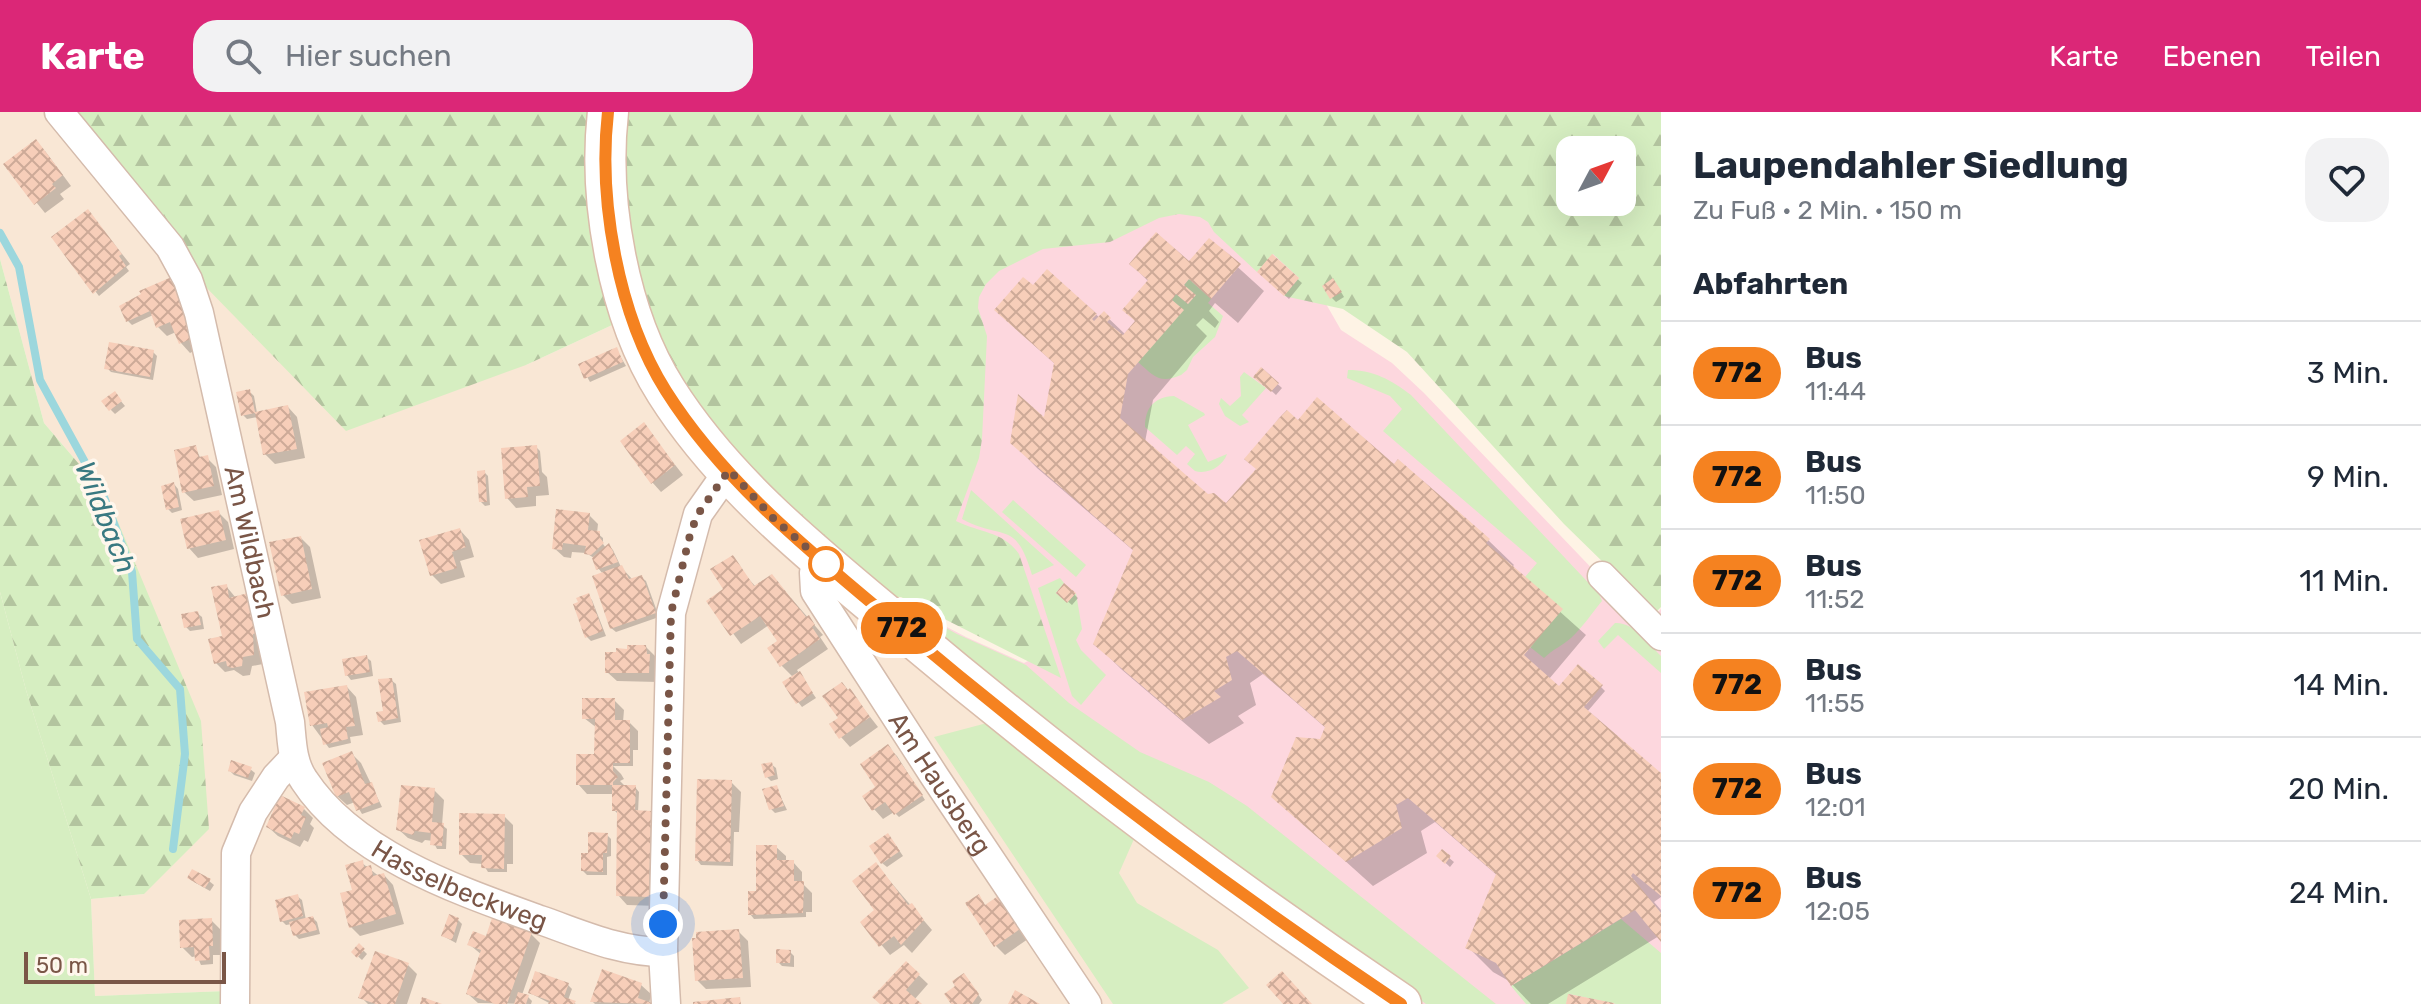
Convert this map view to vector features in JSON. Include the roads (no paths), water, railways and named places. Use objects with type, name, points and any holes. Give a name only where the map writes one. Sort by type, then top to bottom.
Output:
[{"type":"main road","points":[[608,112],[606,182],[622,283],[633,321],[665,389],[729,470],[774,519],[997,709],[1108,796],[1287,927],[1401,1004]]},
{"type":"street","name":"Am Wildbach","points":[[59,112],[170,247],[188,280],[210,359],[290,722],[294,758]]},
{"type":"street","points":[[666,1004],[663,952],[671,613],[691,531],[698,514],[729,470]]},
{"type":"street","name":"Am Hausberg","points":[[818,557],[814,573],[815,591],[1087,1004]]},
{"type":"street","points":[[1602,576],[1661,636]]},
{"type":"street","name":"Hasselbeckweg","points":[[294,758],[304,780],[334,817],[351,831],[432,879],[624,949],[663,952]]},
{"type":"street","points":[[235,1004],[236,853],[253,812],[276,777],[294,758]]},
{"type":"waterway","name":"Wildbach","points":[[0,233],[19,267],[40,380],[104,497],[132,572],[137,639],[180,689],[185,754],[173,849]]}]
